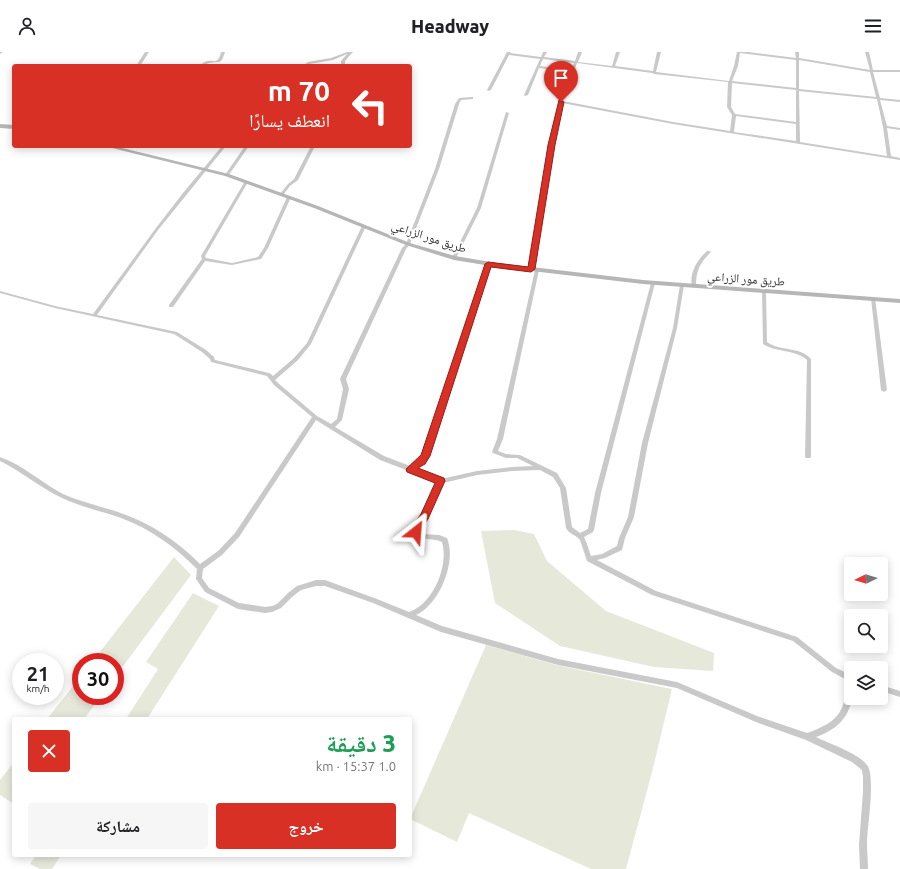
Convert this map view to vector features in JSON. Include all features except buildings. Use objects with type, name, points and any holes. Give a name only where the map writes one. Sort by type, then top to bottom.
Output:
[{"type":"street","points":[[139,64],[147,52]]},
{"type":"street","points":[[204,64],[207,62],[217,62],[221,59],[223,52]]},
{"type":"street","points":[[307,64],[332,59],[351,52]]},
{"type":"street","points":[[343,64],[343,61],[351,52]]},
{"type":"street","points":[[526,96],[545,52]]},
{"type":"street","points":[[580,52],[561,102],[552,145],[534,270],[500,439],[495,452],[506,456],[518,456],[556,475],[563,488],[569,528],[571,532],[580,536],[585,545],[586,553],[589,559],[654,593],[795,639],[834,670],[851,678],[847,708],[837,722],[821,732],[807,737]]},
{"type":"street","points":[[613,67],[618,52]]},
{"type":"street","points":[[655,72],[659,52]]},
{"type":"street","points":[[732,132],[734,115],[729,107],[730,82],[740,52],[797,59],[871,71],[900,71]]},
{"type":"street","points":[[797,52],[798,142]]},
{"type":"street","points":[[867,52],[890,157]]},
{"type":"street","points":[[489,90],[508,53],[655,72],[654,73],[900,101]]},
{"type":"street","points":[[538,67],[573,71]]},
{"type":"street","points":[[331,427],[339,420],[346,389],[343,379],[404,248],[408,244],[437,169],[457,104],[460,99],[472,98]]},
{"type":"street","points":[[561,102],[660,121],[900,159]]},
{"type":"street","points":[[454,258],[479,208],[507,113]]},
{"type":"street","points":[[734,115],[798,123]]},
{"type":"street","points":[[0,126],[12,127]]},
{"type":"street","points":[[884,128],[900,129]]},
{"type":"street","name":"طريق مور الزراعي","points":[[117,148],[227,175],[282,194],[408,244],[454,258],[534,270],[682,285],[900,301]]},
{"type":"street","points":[[94,315],[123,272],[223,148]]},
{"type":"street","points":[[227,175],[246,148]]},
{"type":"street","points":[[282,194],[289,185],[296,180],[312,148]]},
{"type":"street","points":[[170,306],[204,259],[203,256],[246,182]]},
{"type":"street","points":[[204,259],[232,264],[259,258],[266,248],[289,197]]},
{"type":"street","points":[[273,380],[296,359],[309,344],[364,226]]},
{"type":"street","points":[[694,286],[694,271],[699,262],[709,252]]},
{"type":"street","points":[[410,469],[422,461],[425,456],[488,264]]},
{"type":"street","points":[[580,536],[591,530],[598,493],[653,282]]},
{"type":"street","points":[[589,559],[603,556],[620,548],[622,538],[631,517],[644,443],[675,328],[682,285]]},
{"type":"street","points":[[764,291],[765,343],[772,347],[806,356],[808,359],[808,456]]},
{"type":"street","points":[[0,292],[55,307],[174,333],[204,351],[212,358],[213,361],[266,374],[315,417],[331,427],[382,458],[440,481],[477,473],[512,469],[540,468]]},
{"type":"street","points":[[874,298],[884,390]]},
{"type":"street","points":[[315,417],[237,535],[220,553],[200,568],[199,579],[207,590],[238,606],[265,610],[279,606],[299,588],[316,583],[332,585],[441,628],[558,662],[677,685],[748,716],[807,737],[855,759],[865,768],[867,777],[867,791],[863,845],[864,869]]},
{"type":"street","points":[[0,460],[21,470],[62,496],[124,517],[156,530],[182,550],[200,568]]},
{"type":"street","points":[[409,615],[422,609],[436,593],[445,568],[447,555],[445,540],[442,538],[422,537],[418,535],[415,529],[424,516],[440,481]]},
{"type":"street","points":[[888,690],[900,694]]},
{"type":"shaded area","points":[[514,530],[534,534],[547,561],[606,611],[714,653],[713,671],[654,667],[560,646],[495,603],[481,531]]},
{"type":"shaded area","points":[[174,557],[191,575],[124,665],[124,653],[99,653]]},
{"type":"shaded area","points":[[193,593],[219,606],[148,717],[127,717],[158,669],[146,662]]},
{"type":"shaded area","points":[[486,645],[556,665],[672,689],[626,869],[591,869],[469,813],[457,842],[412,820],[412,814]]},
{"type":"shaded area","points":[[72,687],[72,705],[94,705],[85,717],[49,717],[58,705],[64,705],[64,698]]},
{"type":"shaded area","points":[[12,765],[12,803],[0,795],[0,780]]},
{"type":"shaded area","points":[[35,857],[60,857],[52,869],[40,869],[30,864]]},
{"type":"route","points":[[416,532],[415,529],[433,499],[440,481],[410,469],[422,461],[425,456],[488,264],[531,269],[552,145],[561,102]]}]
